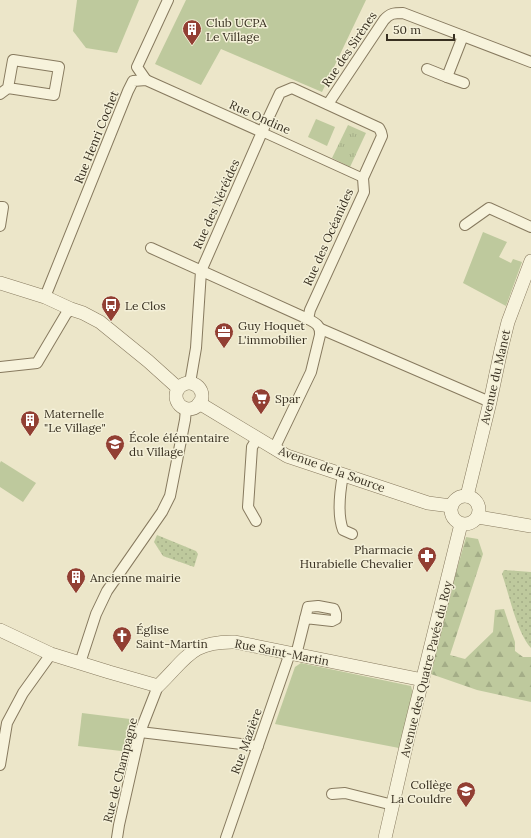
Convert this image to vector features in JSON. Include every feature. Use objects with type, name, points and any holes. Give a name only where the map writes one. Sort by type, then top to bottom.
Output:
[{"type":"street","points":[[146,80],[137,67],[168,0]]},
{"type":"street","name":"Rue des Sirènes","points":[[328,104],[388,15],[395,13],[403,13],[531,62]]},
{"type":"street","points":[[447,77],[463,36]]},
{"type":"street","points":[[13,60],[59,67],[54,95],[4,91],[13,60]]},
{"type":"street","points":[[427,69],[464,83]]},
{"type":"street","name":"Rue Ondine","points":[[146,80],[363,178]]},
{"type":"street","name":"Rue Henri Cochet","points":[[45,297],[128,91],[134,81],[146,80]]},
{"type":"street","name":"Rue des Néréides","points":[[184,385],[196,348],[201,271],[280,93],[292,88],[328,104]]},
{"type":"street","name":"Rue des Océanides","points":[[308,319],[310,310],[364,192],[363,178],[382,136],[379,128],[328,104]]},
{"type":"street","points":[[0,207],[3,207],[0,226]]},
{"type":"street","points":[[465,225],[489,208],[531,227]]},
{"type":"street","points":[[150,248],[308,319],[316,323],[321,329],[490,402]]},
{"type":"street","name":"Avenue du Manet","points":[[468,496],[490,402],[500,350],[508,322],[530,263]]},
{"type":"street","points":[[0,283],[45,297],[100,322],[154,366],[184,385],[198,387],[201,390],[202,395],[199,403],[194,408],[186,409],[178,404],[176,400],[175,396],[184,385]]},
{"type":"street","points":[[0,367],[37,363],[70,309]]},
{"type":"street","points":[[274,449],[311,372],[321,329]]},
{"type":"street","name":"Avenue de la Source","points":[[199,403],[287,456],[428,503],[451,506]]},
{"type":"street","points":[[80,663],[96,614],[107,591],[162,512],[170,496],[186,409]]},
{"type":"street","points":[[256,521],[248,507],[252,447],[257,439]]},
{"type":"street","points":[[343,475],[341,486],[340,522],[343,530],[352,534]]},
{"type":"street","points":[[468,496],[478,504],[478,517],[472,523],[461,524],[453,519],[451,515],[452,502],[459,497],[468,496]]},
{"type":"street","points":[[478,517],[531,526]]},
{"type":"street","name":"Avenue des Quatre Pavés du Roy","points":[[385,838],[461,524]]},
{"type":"street","name":"Rue Mazière","points":[[226,838],[305,618]]},
{"type":"street","points":[[0,630],[51,654],[158,686]]},
{"type":"street","name":"Rue Saint-Martin","points":[[158,686],[187,656],[197,648],[218,642],[235,642],[423,680]]},
{"type":"street","points":[[0,765],[6,723],[23,693],[51,654]]},
{"type":"street","name":"Rue de Champagne","points":[[117,838],[140,732],[158,686]]},
{"type":"street","points":[[140,732],[258,746]]},
{"type":"street","points":[[332,794],[345,794],[393,805]]},
{"type":"green space","points":[[77,0],[139,0],[117,53],[86,48],[73,31]]},
{"type":"green space","points":[[186,0],[366,0],[322,92],[221,49],[201,85],[155,64]]},
{"type":"green space","points":[[316,119],[335,127],[327,146],[308,137]]},
{"type":"green space","points":[[348,125],[366,133],[350,167],[332,158]]},
{"type":"green space","points":[[483,232],[507,242],[499,257],[511,263],[513,259],[522,262],[506,306],[463,283]]},
{"type":"green space","points":[[1,461],[36,483],[23,502],[0,487]]},
{"type":"green space","points":[[157,535],[196,551],[198,554],[194,567],[163,556],[154,542]]},
{"type":"green space","points":[[466,537],[478,539],[483,554],[450,655],[465,659],[493,632],[495,610],[504,609],[515,642],[515,651],[523,657],[531,657],[531,702],[477,690],[428,673]]},
{"type":"green space","points":[[504,570],[531,572],[531,648],[522,633],[514,613],[502,574]]},
{"type":"green space","points":[[301,663],[411,686],[413,694],[399,748],[275,724],[295,667]]},
{"type":"green space","points":[[82,713],[138,720],[130,752],[78,746]]},
{"type":"place","name":"Club UCPA Le Village","points":[[192,46]]},
{"type":"place","name":"Le Clos","points":[[111,322]]},
{"type":"place","name":"Guy Hoquet L'immobilier","points":[[224,349]]},
{"type":"place","name":"Spar","points":[[261,415]]},
{"type":"place","name":"Maternelle \"Le Village\"","points":[[30,437]]},
{"type":"place","name":"École élémentaire du Village","points":[[115,461]]},
{"type":"place","name":"Pharmacie Hurabielle Chevalier","points":[[427,573]]},
{"type":"place","name":"Ancienne mairie","points":[[76,594]]},
{"type":"place","name":"Église Saint-Martin","points":[[122,653]]},
{"type":"place","name":"Collège La Couldre","points":[[466,808]]}]
